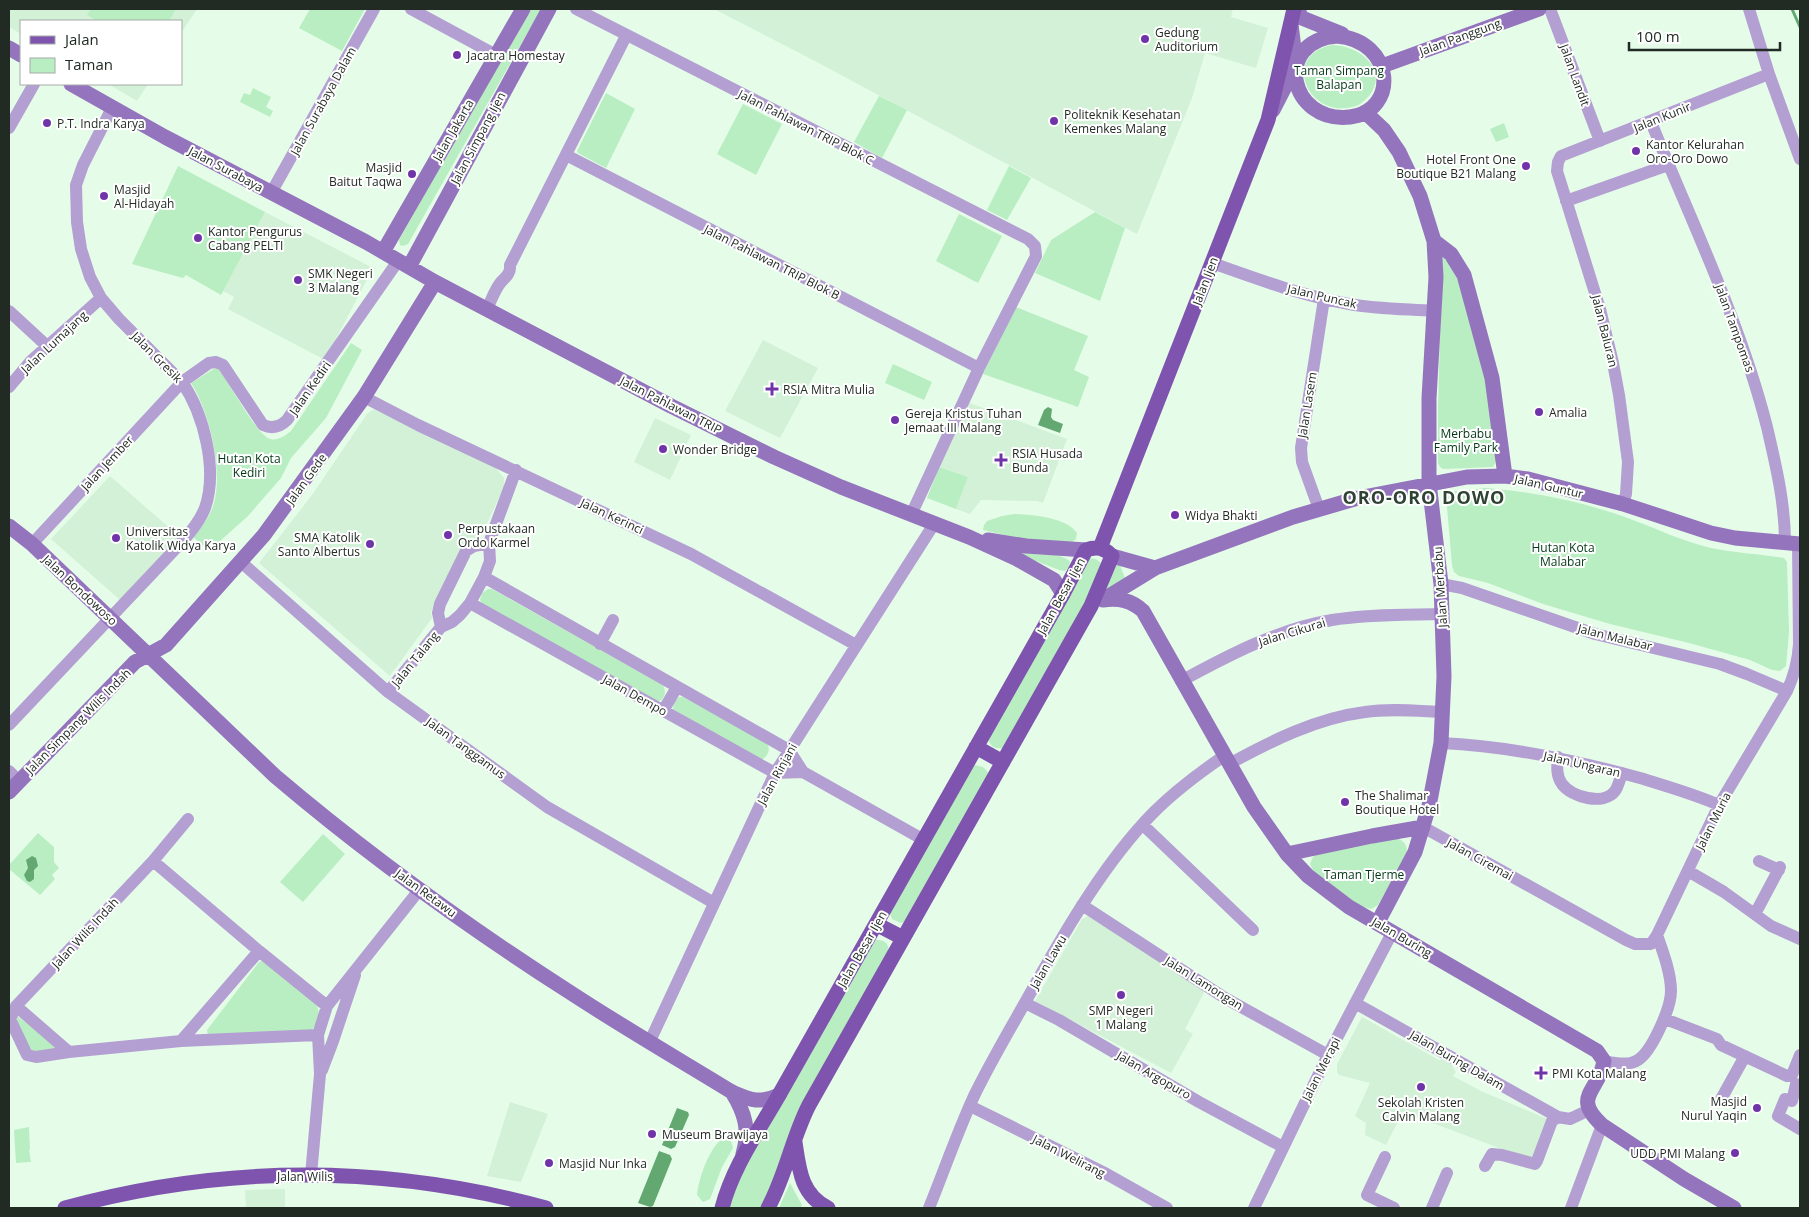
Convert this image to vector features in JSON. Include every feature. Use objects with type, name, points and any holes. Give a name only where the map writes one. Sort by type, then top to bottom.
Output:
[{"type":"main road","name":"Jalan Jakarta","points":[[383,252],[523,9]]},
{"type":"main road","name":"Jalan Simpang Ijen","points":[[404,264],[549,9]]},
{"type":"main road","name":"Jalan Panggung","points":[[1382,66],[1538,9]]},
{"type":"main road","points":[[1294,13],[1365,44],[1378,56],[1382,66],[1384,82],[1382,92],[1378,100],[1365,112],[1340,118],[1328,116],[1312,108],[1298,91],[1295,74],[1294,13]]},
{"type":"main road","name":"Jalan Ijen","points":[[1100,551],[1268,120],[1294,13]]},
{"type":"main road","points":[[1268,120],[1306,49],[1315,41],[1328,37],[1349,37]]},
{"type":"main road","points":[[9,48],[20,54]]},
{"type":"main road","name":"Jalan Surabaya","points":[[73,85],[112,108],[383,252]]},
{"type":"main road","name":"Jalan Merbabu","points":[[1365,112],[1384,130],[1399,152],[1420,196],[1434,241],[1436,277],[1429,398],[1429,483],[1441,584],[1444,676],[1441,743],[1429,806],[1411,859],[1378,922]]},
{"type":"main road","points":[[1434,241],[1445,249],[1457,262],[1466,283],[1492,378],[1505,476]]},
{"type":"main road","name":"Jalan Pahlawan TRIP","points":[[383,252],[435,282],[711,426],[841,487],[969,537],[1040,571],[1054,580],[1063,594]]},
{"type":"main road","name":"Jalan Gede","points":[[150,655],[166,645],[264,535],[364,397],[435,282]]},
{"type":"main road","name":"Jalan Guntur","points":[[1097,603],[1155,568],[1293,517],[1358,498],[1467,477],[1505,476],[1547,483],[1624,504],[1711,533],[1735,538],[1795,544]]},
{"type":"main road","name":"Jalan Bondowoso","points":[[9,526],[32,544],[150,655]]},
{"type":"main road","name":"Jalan Pahlawan TRIP","points":[[969,537],[1026,546],[1100,551],[1155,568]]},
{"type":"main road","points":[[768,1208],[781,1182],[794,1138],[809,1105],[1003,762],[1097,603],[1100,551]]},
{"type":"main road","name":"Jalan Besar Ijen","points":[[722,1208],[729,1182],[743,1155],[755,1138],[1063,594],[1100,551]]},
{"type":"main road","name":"Jalan Buring","points":[[1097,603],[1123,599],[1136,604],[1143,611],[1254,807],[1287,854],[1308,876],[1349,907],[1378,922],[1591,1048],[1601,1056],[1604,1062]]},
{"type":"main road","name":"Jalan Simpang Wilis Indah","points":[[12,781],[136,662],[150,655]]},
{"type":"main road","name":"Jalan Retawu","points":[[150,655],[275,776],[420,889],[570,993],[732,1092],[758,1101],[767,1101],[779,1095]]},
{"type":"main road","points":[[976,747],[1003,762]]},
{"type":"main road","points":[[1287,854],[1423,827]]},
{"type":"main road","points":[[876,924],[903,938]]},
{"type":"main road","points":[[1604,1062],[1603,1070],[1587,1104],[1589,1110],[1602,1125],[1684,1179],[1734,1208]]},
{"type":"main road","points":[[732,1092],[743,1112],[747,1129],[743,1155]]},
{"type":"main road","points":[[794,1138],[797,1160],[806,1187],[812,1198],[828,1208]]},
{"type":"main road","name":"Jalan Wilis","points":[[65,1208],[132,1192],[189,1182],[274,1175],[344,1176],[424,1183],[479,1192],[546,1208]]},
{"type":"street","name":"Jalan Surabaya Dalam","points":[[271,193],[374,9]]},
{"type":"street","points":[[411,9],[496,55]]},
{"type":"street","name":"Jalan Pahlawan TRIP Blok C","points":[[576,9],[1028,238],[1035,246],[1036,256],[979,368]]},
{"type":"street","name":"Jalan Landit","points":[[1550,9],[1600,141]]},
{"type":"street","points":[[1750,9],[1769,74],[1800,159]]},
{"type":"street","points":[[487,309],[501,282],[500,277],[506,265],[510,265],[626,36]]},
{"type":"street","name":"Jalan Kunir","points":[[1558,162],[1562,156],[1769,74]]},
{"type":"street","points":[[9,128],[33,85]]},
{"type":"street","name":"Jalan Gresik","points":[[9,725],[182,543],[204,510],[210,483],[208,454],[203,428],[195,405],[182,382],[119,319],[101,298],[90,277],[78,234],[76,185],[83,165],[112,108]]},
{"type":"street","name":"Jalan Tampomas","points":[[1651,122],[1724,295],[1751,371],[1779,476],[1785,528],[1795,544]]},
{"type":"street","name":"Jalan Pahlawan TRIP Blok B","points":[[566,155],[979,368]]},
{"type":"street","name":"Jalan Baluran","points":[[1558,162],[1557,171],[1600,309],[1620,395],[1628,462],[1624,504]]},
{"type":"street","points":[[1566,201],[1668,165]]},
{"type":"street","name":"Jalan Puncak","points":[[1212,263],[1324,299],[1351,304],[1434,311]]},
{"type":"street","name":"Jalan Kediri","points":[[182,382],[210,363],[220,363],[263,425],[273,427],[282,424],[404,264]]},
{"type":"street","name":"Jalan Lumajang","points":[[9,387],[47,346],[101,298]]},
{"type":"street","name":"Jalan Lasem","points":[[1319,509],[1302,462],[1300,448],[1324,299]]},
{"type":"street","points":[[9,311],[47,346]]},
{"type":"street","points":[[911,515],[979,368]]},
{"type":"street","name":"Jalan Jember","points":[[32,544],[182,382]]},
{"type":"street","name":"Jalan Kerinci","points":[[364,397],[418,425],[691,554],[856,645]]},
{"type":"street","name":"Jalan Talang","points":[[388,692],[441,627],[452,622],[470,603],[490,561],[489,543],[516,470]]},
{"type":"street","name":"Jalan Rinjani","points":[[650,1041],[775,773],[934,524]]},
{"type":"street","name":"Jalan Talang","points":[[441,627],[438,613],[440,604],[466,551],[474,546],[489,543]]},
{"type":"street","name":"Jalan Muria","points":[[1657,935],[1719,805],[1787,691],[1796,670],[1799,659],[1800,627],[1795,544]]},
{"type":"street","name":"Jalan Tanggamus","points":[[241,562],[388,692],[547,807],[714,903]]},
{"type":"street","points":[[484,577],[789,750],[803,772],[924,840]]},
{"type":"street","name":"Jalan Malabar","points":[[1441,584],[1462,588],[1595,634],[1720,664],[1787,691]]},
{"type":"street","name":"Jalan Dempo","points":[[470,603],[775,773]]},
{"type":"street","name":"Jalan Cikurai","points":[[1181,681],[1258,642],[1311,625],[1354,618],[1442,614]]},
{"type":"street","points":[[600,644],[613,620]]},
{"type":"street","points":[[663,711],[677,687]]},
{"type":"street","name":"Jalan Lawu","points":[[929,1208],[970,1106],[1005,1036],[1054,952],[1082,905],[1104,874],[1143,825],[1173,794],[1199,773],[1226,760],[1337,717],[1367,712],[1443,712]]},
{"type":"street","name":"Jalan Ungaran","points":[[1441,743],[1511,749],[1558,757],[1622,773],[1719,805]]},
{"type":"street","points":[[1558,757],[1557,771],[1562,784],[1573,794],[1585,798],[1604,798],[1610,795],[1614,792],[1622,773]]},
{"type":"street","points":[[775,773],[803,772]]},
{"type":"street","name":"Jalan Wilis Indah","points":[[16,1006],[153,861],[188,819]]},
{"type":"street","points":[[1143,825],[1252,930]]},
{"type":"street","name":"Jalan Ciremai","points":[[1423,827],[1626,940],[1635,944],[1651,944],[1657,935]]},
{"type":"street","points":[[153,861],[327,1006]]},
{"type":"street","points":[[1755,914],[1780,869],[1759,861]]},
{"type":"street","points":[[1688,871],[1724,892],[1770,926],[1800,939]]},
{"type":"street","points":[[311,1175],[320,1074],[318,1035],[327,1006],[420,889]]},
{"type":"street","name":"Jalan Lamongan","points":[[1082,905],[1225,998],[1328,1055]]},
{"type":"street","name":"Jalan Merapi","points":[[1254,1208],[1328,1055],[1393,931]]},
{"type":"street","points":[[1604,1062],[1631,1063],[1639,1060],[1665,1019],[1670,1007],[1671,991],[1667,968],[1657,935]]},
{"type":"street","points":[[181,1041],[259,951]]},
{"type":"street","points":[[320,1074],[357,968]]},
{"type":"street","name":"Jalan Buring Dalam","points":[[1356,1002],[1558,1117]]},
{"type":"street","name":"Jalan Argopuro","points":[[1025,1003],[1059,1020],[1199,1102],[1283,1147]]},
{"type":"street","points":[[69,1052],[16,1006],[10,1018],[27,1055],[33,1057],[181,1041],[318,1035]]},
{"type":"street","points":[[1665,1019],[1717,1039],[1721,1045],[1788,1076],[1792,1075],[1799,1064]]},
{"type":"street","points":[[1720,1101],[1745,1056]]},
{"type":"street","points":[[1800,1085],[1796,1084],[1792,1101],[1786,1099],[1778,1116],[1800,1129]]},
{"type":"street","name":"Jalan Welirang","points":[[970,1106],[1103,1172],[1167,1208]]},
{"type":"street","points":[[1485,1166],[1492,1154],[1533,1164],[1537,1163],[1552,1121],[1558,1117],[1570,1119],[1589,1110]]},
{"type":"street","points":[[1571,1208],[1602,1125]]},
{"type":"street","points":[[1385,1157],[1368,1195],[1394,1208]]},
{"type":"street","points":[[1432,1208],[1447,1173]]},
{"type":"shaded area","points":[[9,9],[197,9],[182,32],[182,20],[20,20],[20,33],[9,27]]},
{"type":"shaded area","name":"Politeknik Kesehatan Kemenkes Malang","points":[[714,9],[1233,9],[1231,17],[1268,28],[1256,68],[1205,53],[1192,98],[1137,234]]},
{"type":"shaded area","points":[[110,85],[147,85],[137,101]]},
{"type":"shaded area","name":"SMK Negeri 3 Malang","points":[[265,212],[373,268],[325,360],[228,309],[234,297],[223,291]]},
{"type":"shaded area","name":"RSIA Mitra Mulia","points":[[763,340],[818,368],[780,438],[725,411]]},
{"type":"shaded area","name":"RSIA Husada Bunda","points":[[970,403],[1067,439],[1043,503],[1037,501],[981,500],[970,514],[956,509],[968,477],[939,467]]},
{"type":"shaded area","points":[[1048,407],[1052,409],[1051,417],[1053,420],[1063,424],[1060,433],[1038,425],[1044,410]]},
{"type":"shaded area","name":"SMA Katolik Santo Albertus","points":[[374,409],[494,466],[504,478],[504,487],[480,539],[463,545],[431,612],[432,618],[390,676],[259,563],[312,495],[367,414]]},
{"type":"shaded area","name":"Wonder Bridge","points":[[655,418],[691,435],[670,480],[634,462]]},
{"type":"shaded area","name":"Universitas Katolik Widya Karya","points":[[110,476],[180,537],[120,600],[51,539]]},
{"type":"shaded area","points":[[32,856],[36,858],[38,866],[34,870],[34,879],[30,882],[27,881],[24,875],[28,868],[26,860]]},
{"type":"shaded area","name":"SMP Negeri 1 Malang","points":[[1088,916],[1206,989],[1185,1029],[1193,1034],[1171,1073],[1035,1001],[1082,919]]},
{"type":"shaded area","name":"Sekolah Kristen Calvin Malang","points":[[1362,1017],[1439,1060],[1447,1058],[1456,1072],[1453,1076],[1481,1091],[1550,1120],[1534,1161],[1403,1112],[1386,1145],[1365,1135],[1366,1123],[1355,1116],[1370,1083],[1339,1075],[1337,1072],[1337,1064]]},
{"type":"shaded area","points":[[510,1102],[548,1114],[521,1182],[487,1176]]},
{"type":"shaded area","points":[[677,1108],[688,1112],[689,1115],[675,1147],[671,1149],[662,1145]]},
{"type":"shaded area","points":[[659,1151],[670,1155],[672,1159],[653,1206],[650,1207],[638,1203]]},
{"type":"shaded area","points":[[285,1189],[285,1208],[246,1208],[245,1190]]},
{"type":"green space","points":[[91,9],[176,9],[170,20],[95,20],[87,15]]},
{"type":"green space","points":[[310,9],[365,9],[342,51],[299,28]]},
{"type":"green space","points":[[528,9],[541,9],[408,244],[400,245],[399,240]]},
{"type":"green space","name":"Taman Simpang Balapan","points":[[1332,45],[1352,49],[1361,54],[1374,69],[1376,77],[1374,87],[1368,97],[1357,106],[1336,108],[1323,103],[1312,95],[1306,84],[1304,72],[1307,60],[1316,51]]},
{"type":"green space","points":[[253,88],[271,97],[266,107],[273,111],[270,117],[240,102],[244,93],[250,95]]},
{"type":"green space","points":[[606,93],[635,109],[606,168],[577,151]]},
{"type":"green space","points":[[879,96],[907,110],[882,158],[854,142]]},
{"type":"green space","points":[[743,104],[782,124],[756,175],[717,154]]},
{"type":"green space","points":[[1504,123],[1509,137],[1496,142],[1490,129]]},
{"type":"green space","name":"Kantor Pengurus Cabang PELTI","points":[[178,166],[265,212],[221,295],[186,275],[183,278],[132,264]]},
{"type":"green space","points":[[1009,166],[1031,178],[1007,220],[987,210]]},
{"type":"green space","points":[[1095,212],[1125,228],[1100,301],[1035,273],[1051,240]]},
{"type":"green space","points":[[959,214],[1002,236],[978,283],[936,261]]},
{"type":"green space","name":"Merbabu Family Park","points":[[1443,254],[1459,274],[1487,381],[1496,461],[1493,467],[1443,469],[1438,463]]},
{"type":"green space","points":[[1016,307],[1088,336],[1074,370],[1089,377],[1078,407],[983,374]]},
{"type":"green space","name":"Hutan Kota Kediri","points":[[351,343],[362,350],[326,418],[291,458],[281,478],[248,516],[209,551],[193,537],[212,509],[216,495],[216,462],[204,410],[191,383],[217,367],[264,436],[276,439],[291,431]]},
{"type":"green space","points":[[893,364],[932,382],[924,400],[885,383]]},
{"type":"green space","points":[[939,467],[968,477],[956,509],[927,498]]},
{"type":"green space","name":"Hutan Kota Malabar","points":[[1486,488],[1522,492],[1591,506],[1689,542],[1711,548],[1784,558],[1787,562],[1789,632],[1786,666],[1780,671],[1772,670],[1750,660],[1610,624],[1543,604],[1488,583],[1459,576],[1454,572],[1452,565],[1446,496],[1450,492]]},
{"type":"green space","points":[[1014,514],[1048,518],[1065,523],[1077,533],[1076,539],[1071,543],[1025,540],[983,530],[987,521]]},
{"type":"green space","points":[[1013,552],[1052,554],[1070,562],[1065,571],[1059,570]]},
{"type":"green space","points":[[1089,558],[1096,559],[1101,563],[1086,605],[1003,748],[993,747],[988,738]]},
{"type":"green space","points":[[1116,563],[1120,565],[1125,578],[1109,591],[1105,589]]},
{"type":"green space","points":[[492,589],[663,685],[664,696],[660,701],[653,700],[482,604],[480,600],[482,593]]},
{"type":"green space","points":[[679,697],[683,697],[767,743],[769,748],[768,754],[763,759],[757,759],[673,709],[674,702]]},
{"type":"green space","points":[[975,765],[983,767],[989,773],[905,922],[901,923],[892,919],[890,913],[971,767]]},
{"type":"green space","points":[[38,833],[54,847],[54,862],[59,868],[52,875],[55,879],[40,895],[9,869],[9,865]]},
{"type":"green space","points":[[323,834],[345,854],[303,902],[280,882]]},
{"type":"green space","name":"Taman Tjerme","points":[[1394,838],[1401,840],[1405,844],[1407,849],[1406,856],[1378,905],[1371,909],[1360,906],[1314,872],[1310,864],[1316,855]]},
{"type":"green space","points":[[872,941],[885,942],[888,945],[889,951],[761,1208],[726,1208],[730,1193]]},
{"type":"green space","points":[[262,961],[317,1004],[318,1018],[314,1028],[311,1031],[208,1036],[207,1030],[259,962]]},
{"type":"green space","points":[[17,1016],[60,1048],[31,1054],[15,1020]]},
{"type":"green space","points":[[29,1127],[31,1162],[16,1163],[14,1130]]},
{"type":"green space","points":[[724,1138],[731,1141],[733,1148],[722,1167],[710,1199],[703,1202],[697,1195],[702,1172],[714,1148]]},
{"type":"green space","points":[[790,1183],[802,1205],[801,1208],[779,1208]]},
{"type":"waterway","points":[[1792,9],[1800,27]]},
{"type":"place","name":"Gedung Auditorium","points":[[1145,39]]},
{"type":"place","name":"Jacatra Homestay","points":[[457,55]]},
{"type":"place","name":"Politeknik Kesehatan Kemenkes Malang","points":[[1054,121]]},
{"type":"place","name":"P.T. Indra Karya","points":[[47,123]]},
{"type":"place","name":"Kantor Kelurahan Oro-Oro Dowo","points":[[1636,151]]},
{"type":"place","name":"Hotel Front One Boutique B21 Malang","points":[[1526,166]]},
{"type":"place","name":"Masjid Baitut Taqwa","points":[[412,174]]},
{"type":"place","name":"Masjid Al-Hidayah","points":[[104,196]]},
{"type":"place","name":"Kantor Pengurus Cabang PELTI","points":[[198,238]]},
{"type":"place","name":"SMK Negeri 3 Malang","points":[[298,280]]},
{"type":"place","name":"RSIA Mitra Mulia","points":[[772,389]]},
{"type":"place","name":"Amalia","points":[[1539,412]]},
{"type":"place","name":"Gereja Kristus Tuhan Jemaat III Malang","points":[[895,420]]},
{"type":"place","name":"Wonder Bridge","points":[[663,449]]},
{"type":"place","name":"RSIA Husada Bunda","points":[[1001,460]]},
{"type":"place","name":"Widya Bhakti","points":[[1175,515]]},
{"type":"place","name":"Perpustakaan Ordo Karmel","points":[[448,535]]},
{"type":"place","name":"Universitas Katolik Widya Karya","points":[[116,538]]},
{"type":"place","name":"SMA Katolik Santo Albertus","points":[[370,544]]},
{"type":"place","name":"The Shalimar Boutique Hotel","points":[[1345,802]]},
{"type":"place","name":"SMP Negeri 1 Malang","points":[[1121,995]]},
{"type":"place","name":"PMI Kota Malang","points":[[1541,1073]]},
{"type":"place","name":"Sekolah Kristen Calvin Malang","points":[[1421,1087]]},
{"type":"place","name":"Masjid Nurul Yaqin","points":[[1757,1108]]},
{"type":"place","name":"Museum Brawijaya","points":[[652,1134]]},
{"type":"place","name":"UDD PMI Malang","points":[[1735,1153]]},
{"type":"place","name":"Masjid Nur Inka","points":[[549,1163]]},
{"type":"district","name":"ORO-ORO DOWO","points":[[1424,497]]}]
